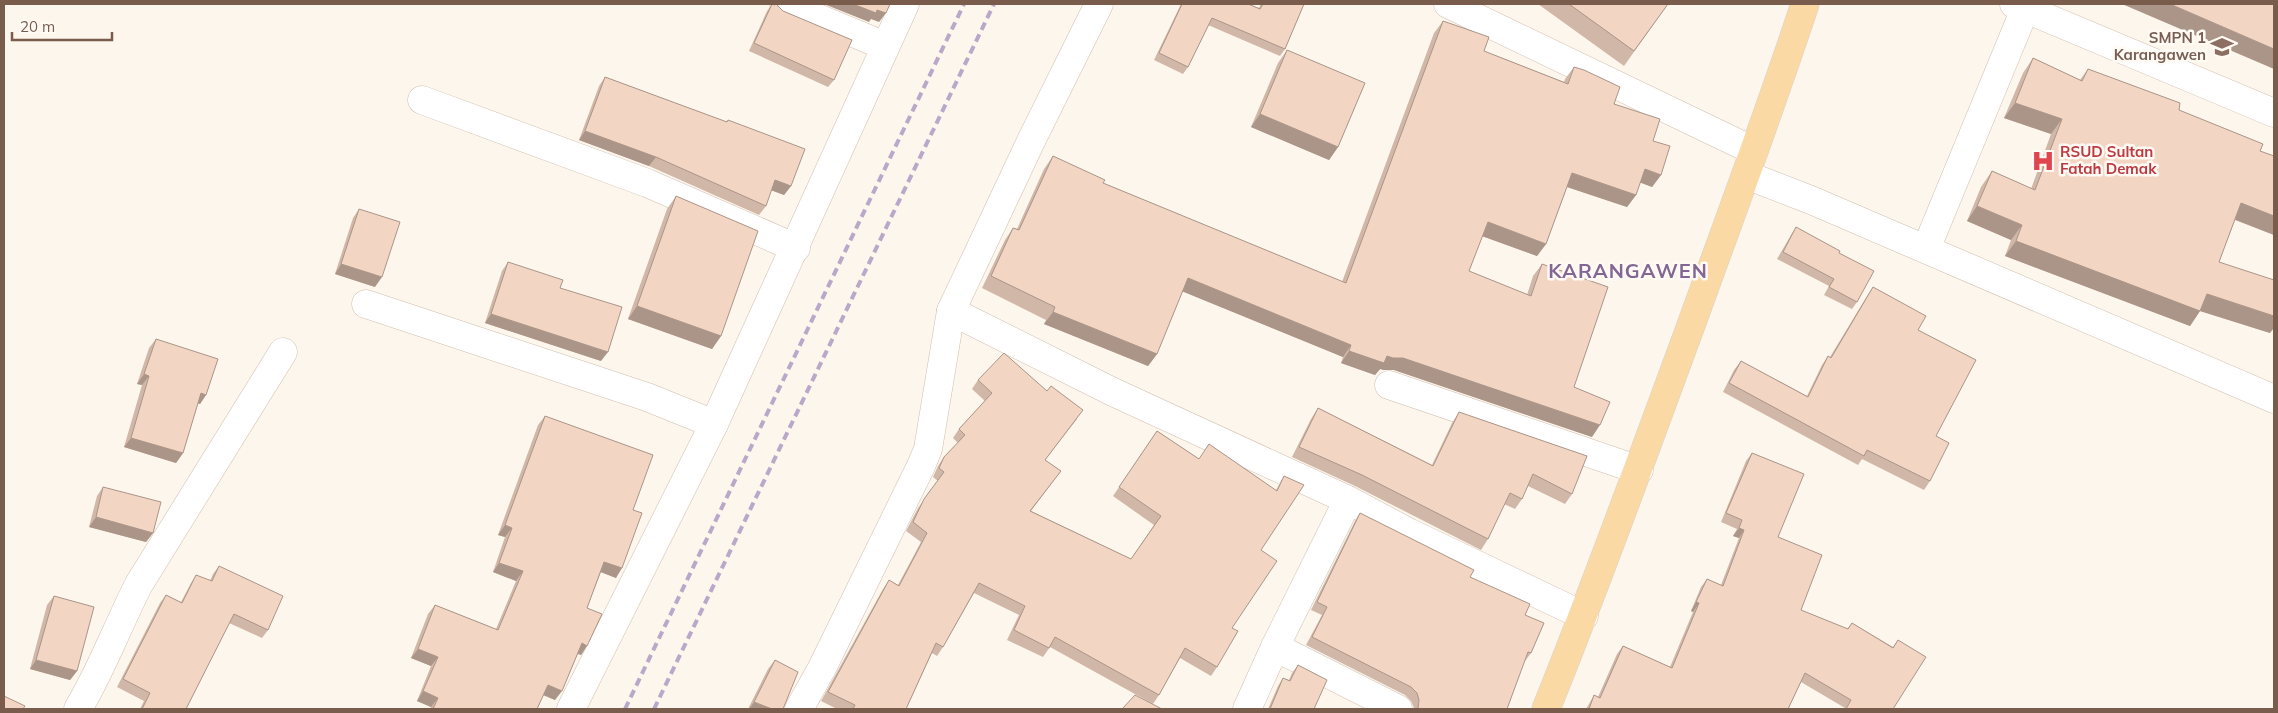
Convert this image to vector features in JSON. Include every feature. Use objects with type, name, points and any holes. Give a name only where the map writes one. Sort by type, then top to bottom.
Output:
[{"type":"main road","points":[[1546,709],[1584,616],[1639,470],[1750,163],[1805,4]]},
{"type":"street","points":[[784,4],[885,46]]},
{"type":"street","points":[[571,709],[714,424],[796,248],[905,4]]},
{"type":"street","points":[[799,709],[822,668],[924,458],[951,312],[1031,141],[1099,4]]},
{"type":"street","points":[[1448,4],[1750,163],[1926,249],[2274,399]]},
{"type":"street","points":[[1926,249],[2019,6],[2274,113]]},
{"type":"street","points":[[422,100],[647,183],[796,248]]},
{"type":"street","points":[[366,304],[647,397],[714,424]]},
{"type":"street","points":[[951,312],[1113,392],[1348,500],[1410,533],[1584,616]]},
{"type":"street","points":[[78,709],[92,685],[139,584],[283,352]]},
{"type":"street","points":[[1389,385],[1639,470]]},
{"type":"street","points":[[1247,709],[1275,647],[1348,500]]},
{"type":"street","points":[[1275,647],[1398,709]]},
{"type":"building","points":[[772,4],[776,4],[783,11],[852,40],[834,80],[754,43]]},
{"type":"building","points":[[853,4],[890,4],[886,13],[877,10],[876,13]]},
{"type":"building","points":[[1182,4],[1248,4],[1260,9],[1263,4],[1304,4],[1285,49],[1212,18],[1188,67],[1159,53]]},
{"type":"building","points":[[1569,4],[1668,4],[1634,51]]},
{"type":"building","points":[[2170,4],[2274,4],[2274,49]]},
{"type":"building","points":[[1443,21],[1489,37],[1484,51],[1568,84],[1574,67],[1584,70],[1620,87],[1614,104],[1660,119],[1653,141],[1670,146],[1661,175],[1645,169],[1636,195],[1572,173],[1546,244],[1488,222],[1469,271],[1531,296],[1542,264],[1608,287],[1574,387],[1610,402],[1600,425],[1403,358],[1387,356],[1384,363],[1349,351],[1351,345],[1188,278],[1157,354],[1053,312],[1055,307],[991,276],[1013,228],[1019,230],[1053,156],[1105,180],[1103,183],[1346,283]]},
{"type":"building","points":[[1287,50],[1365,83],[1338,147],[1260,114]]},
{"type":"building","points":[[2033,58],[2082,81],[2088,69],[2180,103],[2179,110],[2263,144],[2260,151],[2274,156],[2274,216],[2241,203],[2219,262],[2274,280],[2274,316],[2207,294],[2200,311],[2016,241],[2022,225],[1977,206],[1992,171],[2035,190],[2062,119],[2015,103]]},
{"type":"building","points":[[605,77],[805,149],[791,186],[775,180],[766,206],[656,157],[585,131]]},
{"type":"building","points":[[676,196],[758,231],[721,336],[637,306]]},
{"type":"building","points":[[359,209],[400,222],[382,277],[341,264]]},
{"type":"building","points":[[1796,227],[1840,251],[1839,253],[1874,271],[1857,302],[1829,287],[1834,279],[1783,252]]},
{"type":"building","points":[[508,262],[563,280],[560,288],[622,307],[608,352],[491,314]]},
{"type":"building","points":[[1873,287],[1926,316],[1918,330],[1976,360],[1936,436],[1949,443],[1930,481],[1867,450],[1864,456],[1729,383],[1741,361],[1808,397],[1828,356],[1831,358]]},
{"type":"building","points":[[156,339],[218,359],[206,395],[201,393],[183,453],[131,438],[149,376],[144,374]]},
{"type":"building","points":[[1004,353],[1047,391],[1051,386],[1083,410],[1045,460],[1061,471],[1030,511],[1131,559],[1161,516],[1119,487],[1157,431],[1199,459],[1209,444],[1277,491],[1284,476],[1304,485],[1261,550],[1277,561],[1232,628],[1238,631],[1217,667],[1185,648],[1159,695],[1055,637],[1049,648],[1014,630],[1025,606],[979,583],[943,647],[936,643],[906,709],[853,709],[855,705],[828,692],[889,580],[899,586],[927,533],[913,522],[924,499],[944,472],[939,468],[944,457],[965,435],[959,429],[992,393],[978,380]]},
{"type":"building","points":[[1318,408],[1433,466],[1459,412],[1587,456],[1572,494],[1533,474],[1522,499],[1510,493],[1488,539],[1362,475],[1299,447]]},
{"type":"building","points":[[545,416],[653,455],[633,510],[642,513],[622,568],[604,562],[587,608],[602,614],[587,646],[582,643],[562,691],[548,685],[537,709],[433,709],[438,698],[423,691],[438,657],[418,649],[435,605],[498,630],[523,571],[499,563],[512,528],[505,525]]},
{"type":"building","points":[[1752,453],[1804,474],[1778,537],[1822,555],[1801,610],[1848,629],[1852,623],[1893,648],[1898,640],[1926,657],[1893,709],[1846,709],[1851,700],[1805,673],[1788,709],[1589,709],[1594,695],[1600,698],[1623,646],[1672,668],[1699,603],[1696,602],[1707,579],[1723,586],[1744,530],[1739,528],[1742,520],[1726,513]]},
{"type":"building","points":[[103,487],[161,502],[153,533],[96,517]]},
{"type":"building","points":[[1360,513],[1474,570],[1470,577],[1530,604],[1525,615],[1544,623],[1531,653],[1528,652],[1507,709],[1416,709],[1418,708],[1419,700],[1417,693],[1411,687],[1312,637],[1327,607],[1317,602]]},
{"type":"building","points":[[219,566],[283,596],[268,630],[234,614],[186,709],[142,709],[150,693],[123,679],[166,595],[182,603],[196,575],[212,581]]},
{"type":"building","points":[[54,596],[94,607],[77,671],[36,660]]},
{"type":"building","points":[[775,660],[798,672],[783,709],[772,709],[754,702]]},
{"type":"building","points":[[1298,665],[1327,680],[1314,709],[1270,709],[1283,678],[1290,681]]},
{"type":"building","points":[[1135,695],[1162,709],[1122,709]]},
{"type":"building","points":[[4,696],[25,706],[23,709],[4,709]]},
{"type":"railway","points":[[625,709],[964,4]]},
{"type":"railway","points":[[654,709],[994,4]]},
{"type":"place","name":"SMPN 1 Karangawen","points":[[2222,47]]},
{"type":"place","name":"RSUD Sultan Fatah Demak","points":[[2043,161]]},
{"type":"district","name":"KARANGAWEN","points":[[1628,271]]}]
